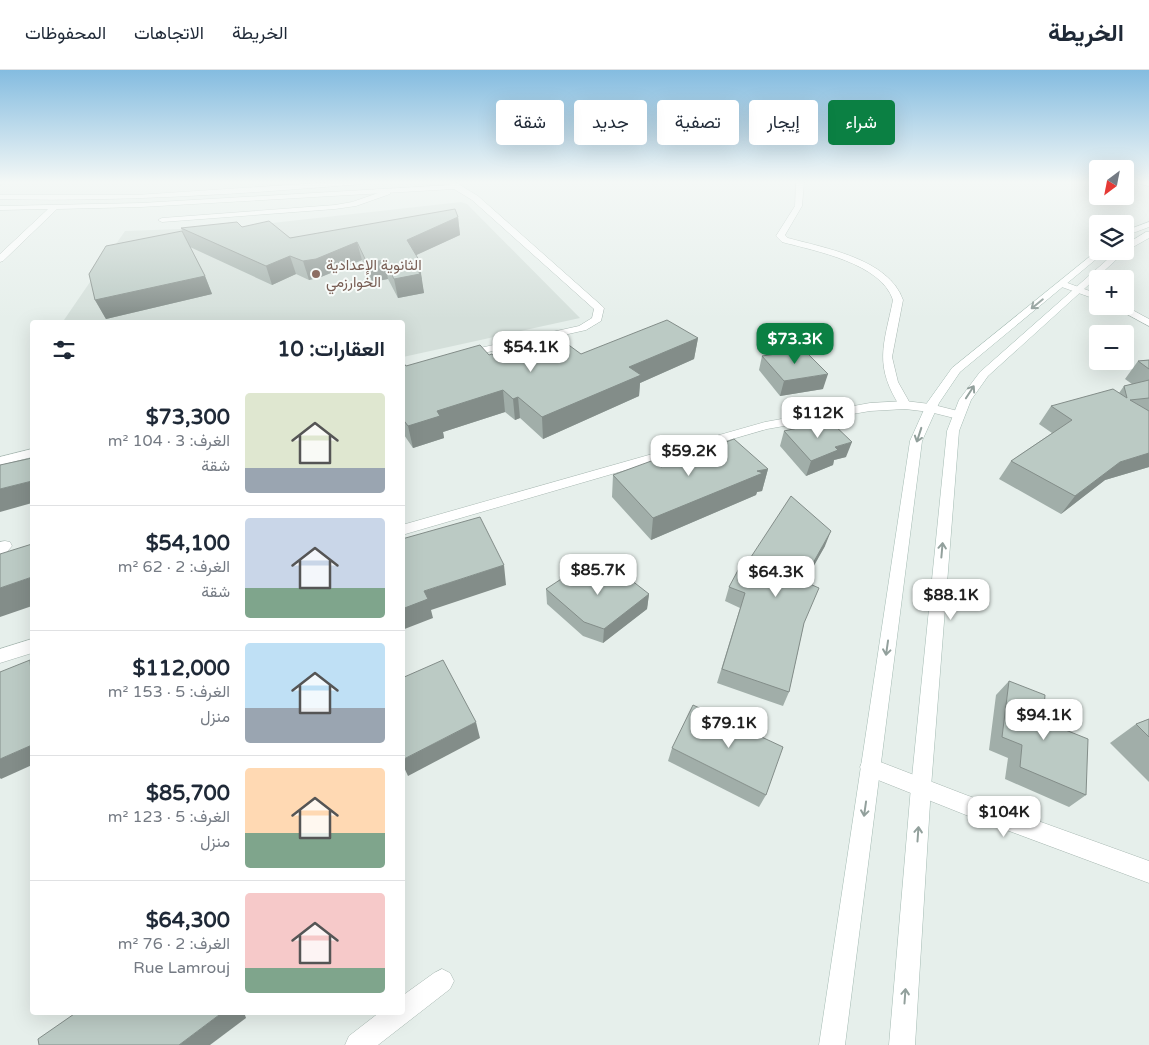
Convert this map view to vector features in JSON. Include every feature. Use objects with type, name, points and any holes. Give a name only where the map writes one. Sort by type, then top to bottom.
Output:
[{"type":"street","points":[[0,259],[33,228]]},
{"type":"street","points":[[459,356],[582,328],[597,319],[599,308],[508,228]]},
{"type":"street","points":[[786,228],[780,236],[785,240],[839,255],[866,267],[884,279],[895,291],[898,300],[887,357],[890,362],[892,382],[905,405]]},
{"type":"street","points":[[1134,243],[1149,234]]},
{"type":"street","points":[[7,240],[21,239]]},
{"type":"street","points":[[832,1045],[916,441],[930,408],[943,385],[956,370],[1091,260]]},
{"type":"street","points":[[902,1045],[921,787],[950,448],[958,415],[965,400],[984,374],[1112,260]]},
{"type":"street","points":[[1062,284],[1089,294]]},
{"type":"street","points":[[1134,315],[1149,323]]},
{"type":"street","points":[[405,529],[765,426],[870,407],[905,405],[930,408],[958,415]]},
{"type":"street","points":[[0,461],[30,454]]},
{"type":"street","points":[[0,656],[30,647]]},
{"type":"street","points":[[870,767],[1149,872]]},
{"type":"street","points":[[405,1010],[442,981]]},
{"type":"street","points":[[358,1045],[398,1015]]},
{"type":"shaded area","name":"الثانوية الإعدادية الخوارزمي","points":[[221,228],[490,228],[580,318],[405,357],[405,320],[64,320],[125,231]]},
{"type":"building","points":[[181,228],[277,228],[290,238],[350,228],[435,228],[407,240],[419,260],[413,262],[420,274],[394,279],[384,260],[367,263],[357,242],[316,259],[303,261],[290,256],[266,266]]},
{"type":"building","points":[[182,231],[205,276],[95,300],[89,274],[106,246]]},
{"type":"building","points":[[667,320],[698,338],[629,367],[641,375],[542,417],[518,397],[513,399],[503,390],[437,411],[440,416],[408,426],[405,422],[405,365],[480,345],[489,355],[492,354],[495,357],[555,335],[581,354]]},
{"type":"building","points":[[804,350],[828,374],[784,381],[762,356]]},
{"type":"building","points":[[1149,360],[1149,369],[1138,361]]},
{"type":"building","points":[[1149,380],[1149,398],[1130,400],[1149,411],[1149,453],[1120,462],[1075,496],[1011,461],[1072,420],[1051,406],[1113,389],[1127,398],[1124,386]]},
{"type":"building","points":[[830,421],[852,442],[835,447],[838,450],[811,461],[784,431]]},
{"type":"building","points":[[734,439],[768,469],[757,471],[763,473],[653,518],[613,475],[654,460],[661,467]]},
{"type":"building","points":[[30,458],[30,482],[0,489],[0,465]]},
{"type":"building","points":[[791,496],[831,531],[803,581],[819,588],[804,623],[789,692],[722,669],[745,593],[729,587],[744,559],[749,560]]},
{"type":"building","points":[[480,517],[504,565],[424,591],[428,599],[405,608],[405,538]]},
{"type":"building","points":[[30,545],[30,578],[0,588],[0,554]]},
{"type":"building","points":[[613,566],[649,594],[604,629],[584,622],[546,589],[578,568],[593,580]]},
{"type":"building","points":[[30,660],[30,746],[0,759],[0,672]]},
{"type":"building","points":[[443,660],[476,722],[405,758],[405,677]]},
{"type":"building","points":[[1009,681],[1045,695],[1043,721],[1088,739],[1086,795],[1020,767],[1022,745],[1002,737]]},
{"type":"building","points":[[693,705],[783,747],[766,795],[672,748]]},
{"type":"building","points":[[1149,719],[1149,737],[1136,724]]},
{"type":"building","points":[[73,1015],[219,1015],[179,1045],[39,1045],[38,1039]]},
{"type":"place","name":"الثانوية الإعدادية الخوارزمي","points":[[316,274]]}]
